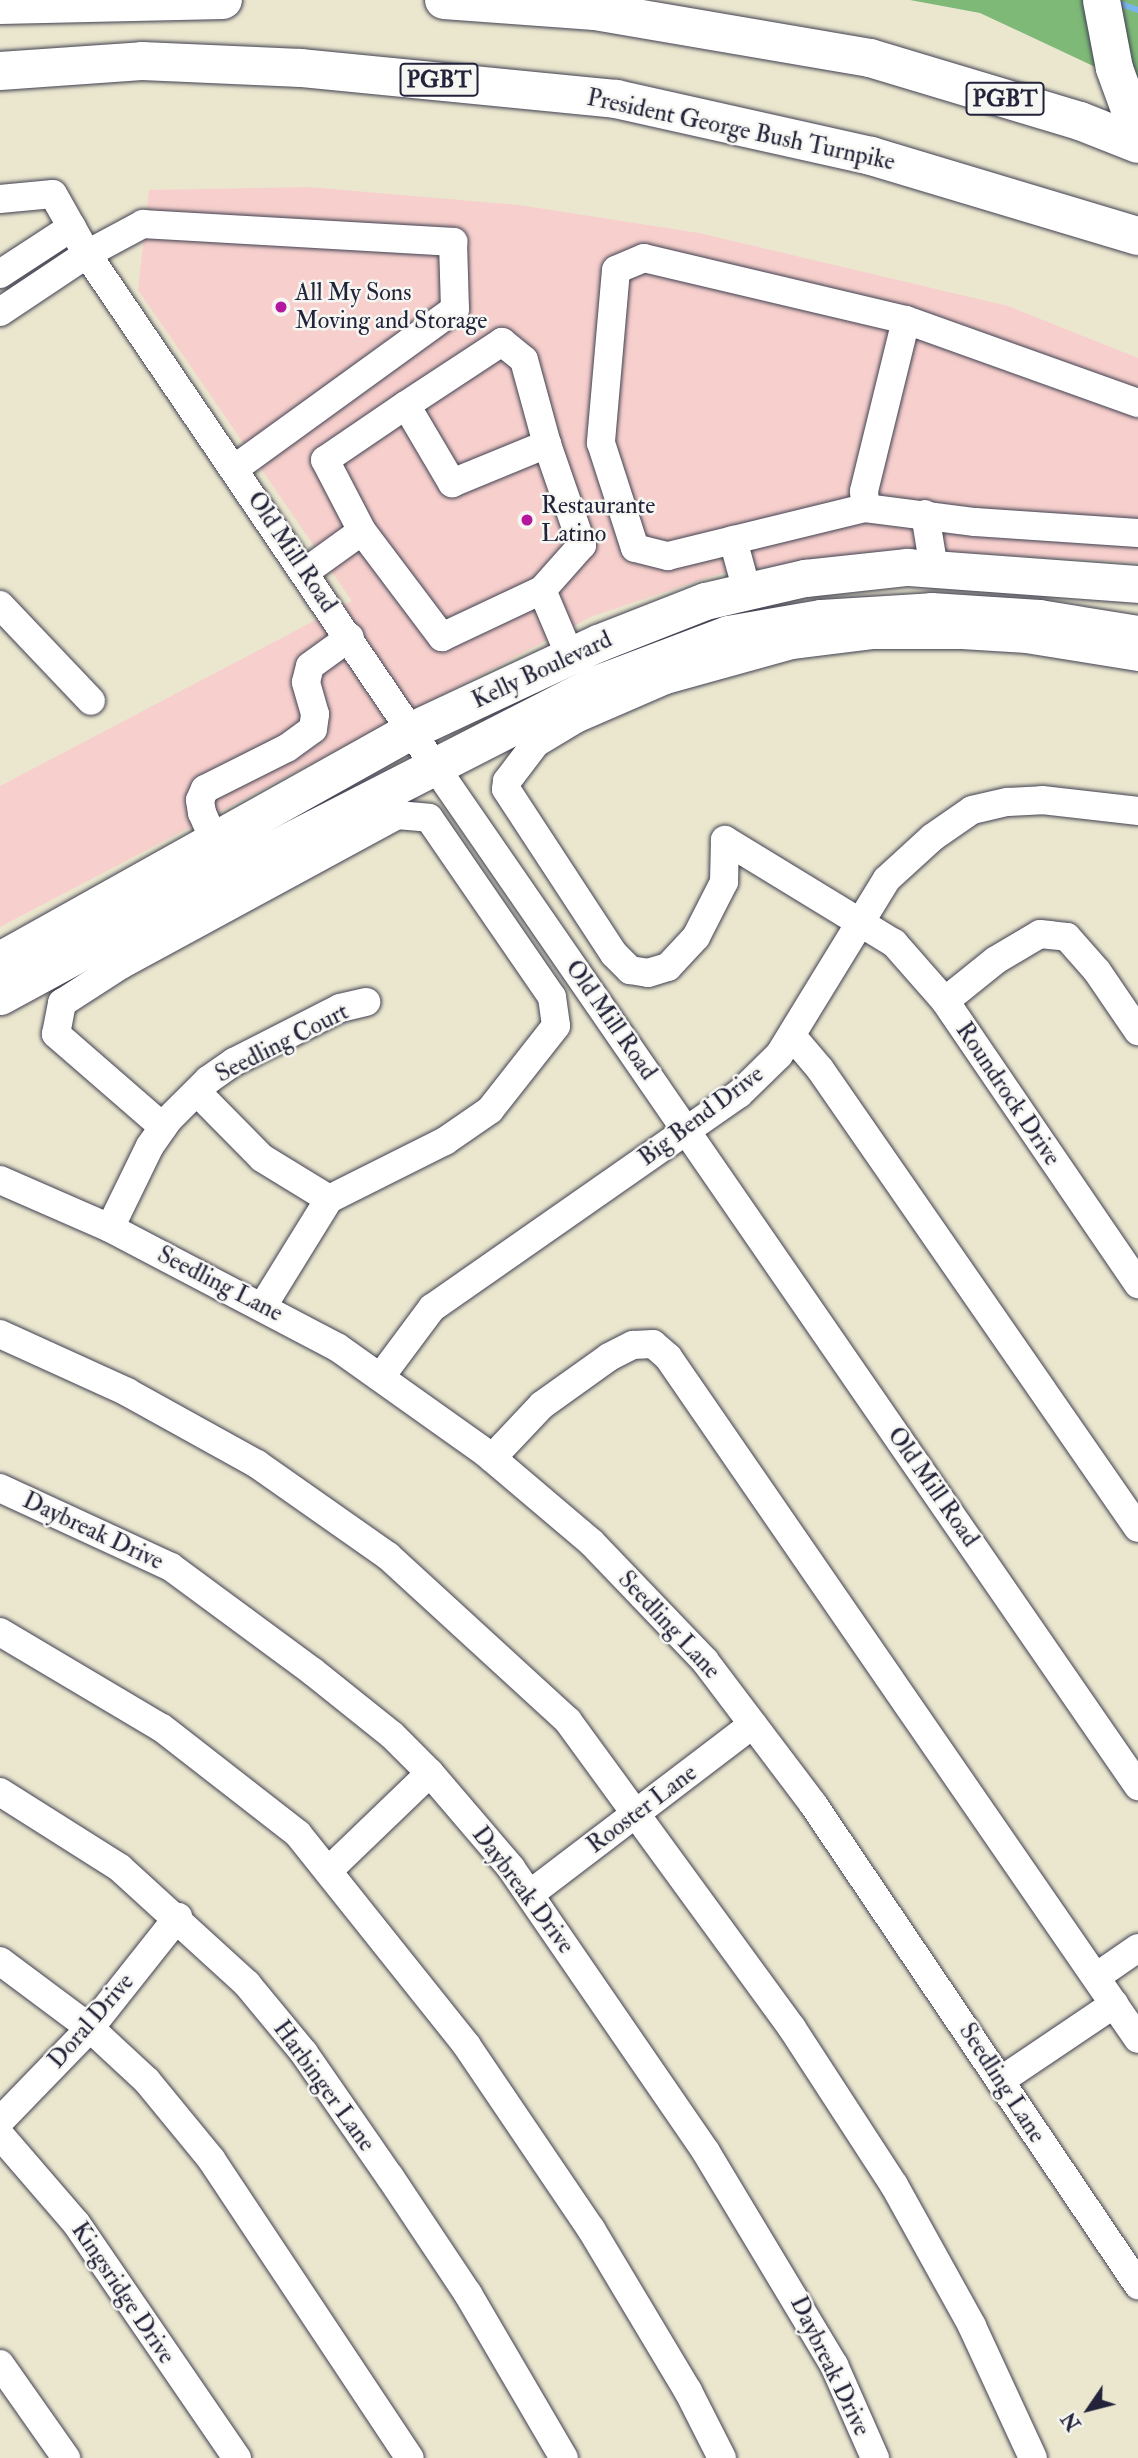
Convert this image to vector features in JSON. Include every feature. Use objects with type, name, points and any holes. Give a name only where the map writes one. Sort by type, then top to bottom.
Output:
[{"type":"highway","points":[[0,5],[223,0]]},
{"type":"highway","name":"PGBT","points":[[444,0],[595,11],[870,58],[1080,121],[1138,144]]},
{"type":"highway","name":"President George Bush Turnpike","points":[[0,71],[142,61],[440,80],[616,99],[872,156],[1138,236]]},
{"type":"main road","points":[[1101,0],[1114,68],[1138,134]]},
{"type":"main road","points":[[931,611],[934,569]]},
{"type":"main road","name":"Kelly Boulevard","points":[[0,960],[412,730],[570,656],[705,601],[804,578],[934,569],[1138,584]]},
{"type":"main road","name":"Kelly Boulevard","points":[[0,996],[236,868],[596,684],[728,634],[821,618],[931,611],[1039,618],[1138,634]]},
{"type":"street","name":"Old Mill Road","points":[[0,199],[53,194],[87,254],[350,637],[436,768],[687,1129],[1130,1756],[1138,1786]]},
{"type":"street","points":[[0,312],[87,254],[143,224],[453,242],[455,309],[234,469]]},
{"type":"street","points":[[0,274],[72,228]]},
{"type":"street","points":[[1138,403],[906,320],[644,258],[616,270],[600,443],[635,548],[668,556],[865,508],[975,522],[1138,533]]},
{"type":"street","points":[[865,508],[864,491],[906,320]]},
{"type":"street","points":[[502,342],[524,360],[547,444],[582,545],[542,590],[442,637],[362,531],[325,460],[406,404],[502,342]]},
{"type":"street","points":[[406,404],[452,482],[547,444]]},
{"type":"street","points":[[925,514],[934,569]]},
{"type":"street","points":[[305,572],[362,531]]},
{"type":"street","points":[[733,540],[747,591]]},
{"type":"street","points":[[542,590],[570,656]]},
{"type":"street","points":[[0,606],[91,701]]},
{"type":"street","name":"Roundrock Drive","points":[[1138,657],[1110,656],[1027,639],[962,635],[872,635],[792,645],[666,680],[576,719],[536,743],[506,781],[510,800],[614,954],[630,970],[649,973],[668,967],[696,937],[724,882],[725,840],[861,919],[894,943],[945,1001],[1138,1284]]},
{"type":"street","points":[[215,842],[202,813],[200,800],[205,789],[287,748],[313,729],[315,714],[306,682],[310,666],[350,637]]},
{"type":"street","name":"Big Bend Drive","points":[[382,1375],[432,1308],[739,1094],[792,1036],[887,879],[972,810],[1042,800],[1138,811]]},
{"type":"street","points":[[163,1127],[57,1034],[62,1003],[121,965],[397,815],[429,818],[552,997],[556,1026],[490,1110],[445,1141],[329,1199],[262,1306]]},
{"type":"street","points":[[945,1001],[996,960],[1040,934],[1067,937],[1097,971],[1138,1031]]},
{"type":"street","name":"Seedling Court","points":[[110,1228],[163,1127],[197,1091],[234,1062],[340,1008],[366,1002]]},
{"type":"street","points":[[792,1036],[820,1069],[1138,1528]]},
{"type":"street","points":[[197,1091],[262,1158],[329,1199]]},
{"type":"street","name":"Seedling Lane","points":[[0,1180],[110,1228],[262,1306],[382,1375],[492,1458],[592,1543],[667,1619],[753,1724],[813,1804],[1138,2286]]},
{"type":"street","points":[[0,1334],[128,1392],[257,1464],[388,1556],[568,1721],[638,1812],[792,2028],[894,2185],[972,2326],[1032,2458]]},
{"type":"street","points":[[492,1458],[542,1405],[608,1357],[634,1345],[653,1344],[668,1357],[1138,2039]]},
{"type":"street","name":"Daybreak Drive","points":[[0,1488],[171,1567],[312,1671],[391,1735],[430,1773],[530,1894],[630,2038],[783,2275],[834,2365],[875,2458]]},
{"type":"street","points":[[0,1632],[162,1728],[298,1834],[467,2046],[545,2160],[688,2391],[722,2458]]},
{"type":"street","name":"Rooster Lane","points":[[530,1894],[753,1724]]},
{"type":"street","points":[[328,1871],[430,1773]]},
{"type":"street","name":"Harbinger Lane","points":[[0,1792],[120,1868],[228,1963],[304,2053],[468,2294],[564,2458]]},
{"type":"street","name":"Doral Drive","points":[[0,2121],[90,2028],[178,1917]]},
{"type":"street","points":[[1096,1977],[1138,1948]]},
{"type":"street","points":[[0,1961],[90,2028],[147,2081],[211,2159],[410,2458]]},
{"type":"street","points":[[999,2081],[1114,2004]]},
{"type":"street","name":"Kingsridge Drive","points":[[0,2135],[76,2223],[237,2458]]},
{"type":"street","points":[[0,2364],[66,2458]]},
{"type":"shaded area","points":[[309,187],[519,205],[699,233],[1008,306],[1138,358],[1138,563],[897,549],[719,574],[593,616],[0,927],[0,786],[352,601],[138,290],[149,190]]},
{"type":"green space","points":[[910,0],[1138,0],[1138,87],[980,13]]},
{"type":"waterway","points":[[1115,2],[1138,10]]},
{"type":"place","name":"All My Sons Moving and Storage","points":[[281,307]]},
{"type":"place","name":"Restaurante Latino","points":[[527,520]]}]
